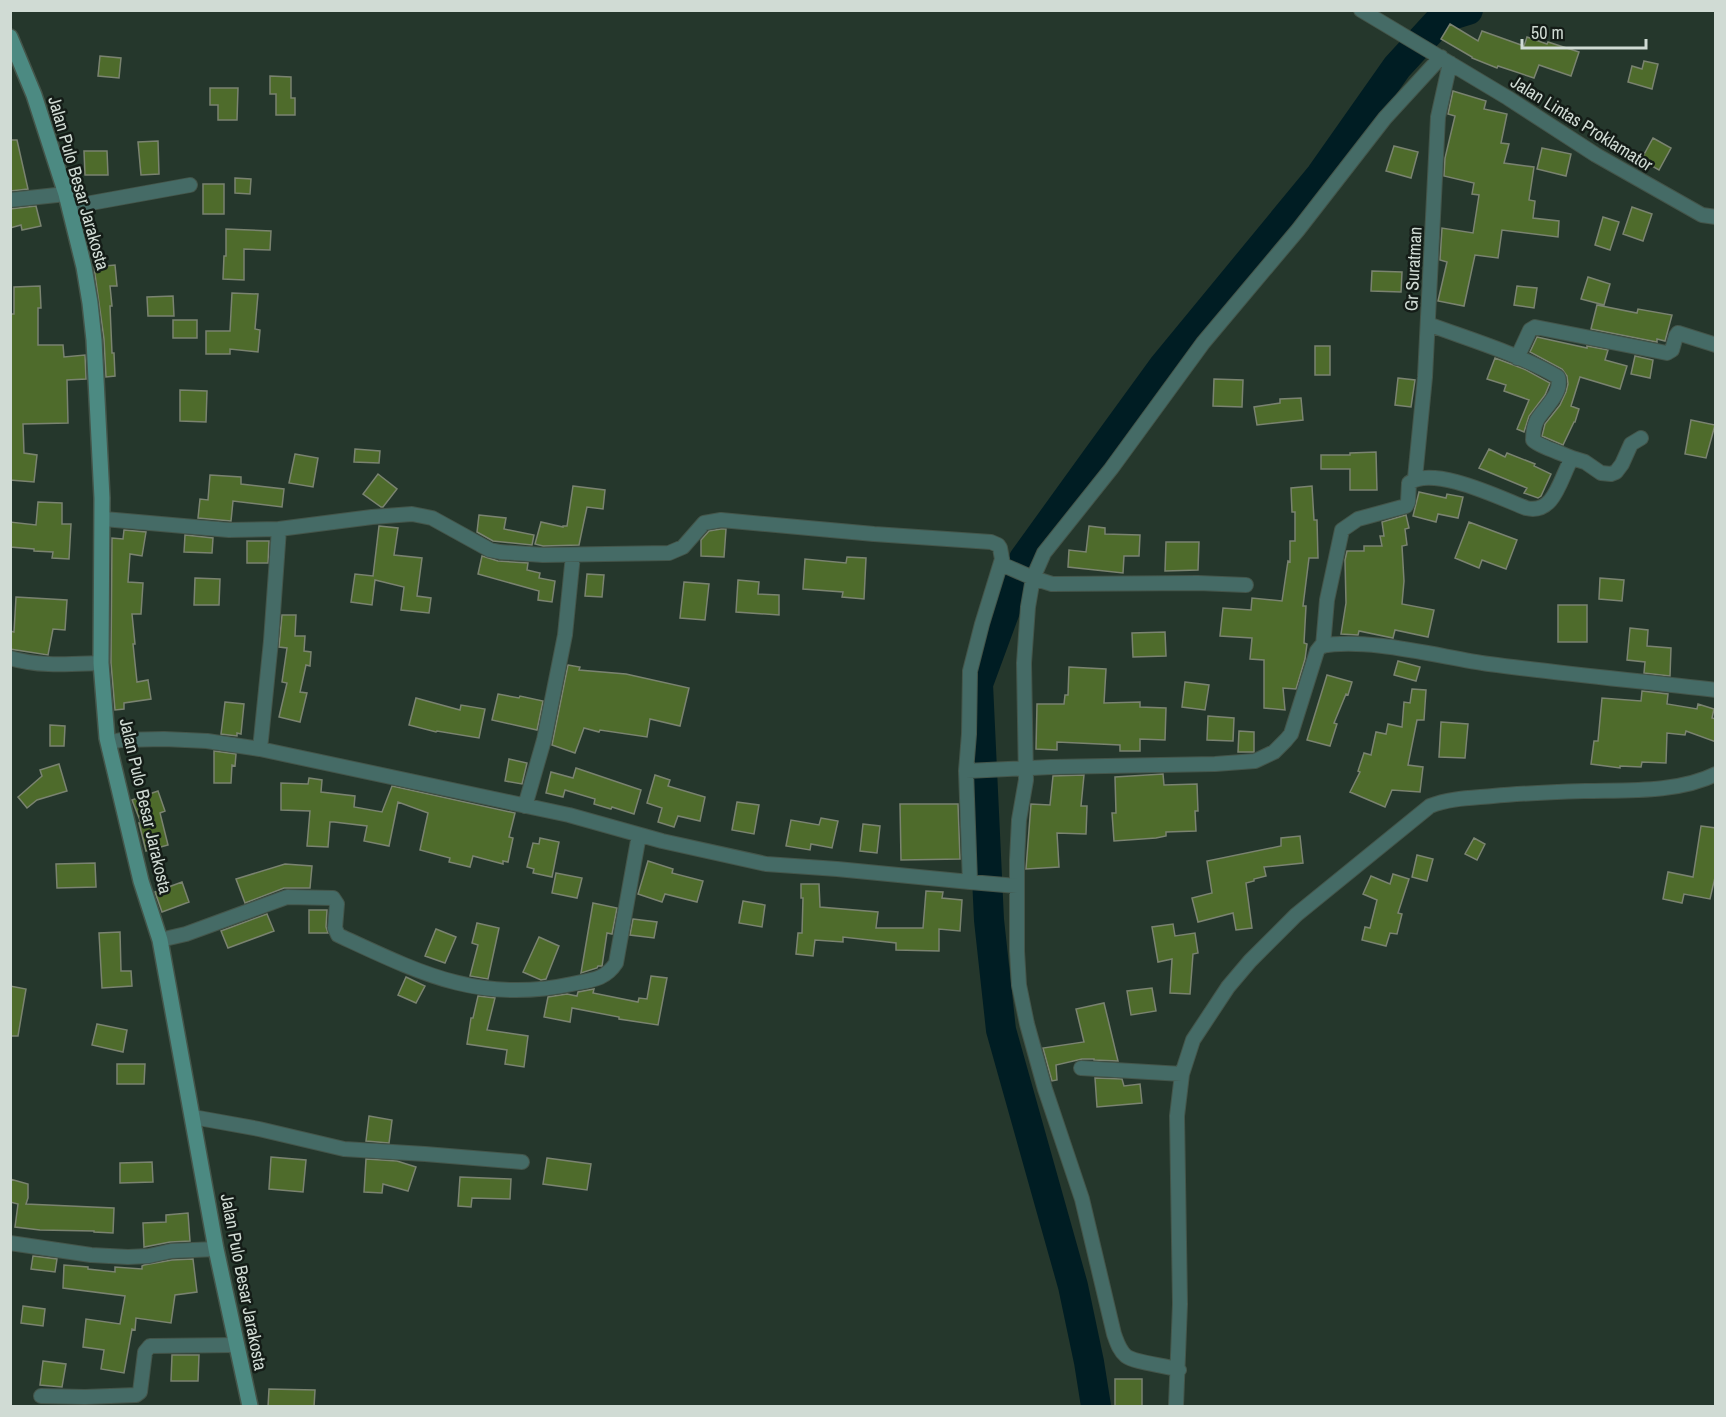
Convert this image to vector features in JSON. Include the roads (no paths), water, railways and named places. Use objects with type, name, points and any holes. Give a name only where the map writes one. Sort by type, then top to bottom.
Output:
[{"type":"street","name":"Jalan Lintas Proklamator","points":[[1362,10],[1508,98],[1596,155],[1702,214],[1716,217]]},
{"type":"street","name":"Jalan Pulo Besar Jarakosta","points":[[10,37],[34,95],[67,201],[84,267],[93,340],[102,522],[101,663],[105,726],[141,881],[160,940],[216,1249],[250,1407]]},
{"type":"street","name":"Gr Suratman","points":[[1323,646],[1327,600],[1342,530],[1358,519],[1406,506],[1409,483],[1415,478],[1425,377],[1441,57]]},
{"type":"street","points":[[1179,1370],[1131,1359],[1119,1347],[1082,1199],[1045,1089],[1027,1024],[1018,974],[1014,886],[1027,769],[1024,663],[1029,577],[1203,343],[1298,230],[1385,118],[1441,57]]},
{"type":"street","points":[[10,200],[67,201],[190,185]]},
{"type":"street","points":[[1428,324],[1517,358],[1558,377],[1560,382],[1557,390],[1550,404],[1536,422],[1532,438],[1535,443],[1585,462],[1603,474],[1614,474],[1622,465],[1631,444],[1641,438]]},
{"type":"street","points":[[1517,358],[1530,330],[1535,327],[1667,353],[1672,350],[1678,333],[1716,345]]},
{"type":"street","points":[[1415,478],[1448,479],[1526,508],[1538,509],[1550,502],[1572,458]]},
{"type":"street","points":[[102,522],[104,519],[229,530],[279,529],[412,514],[432,518],[490,550],[573,555],[669,554],[683,547],[704,523],[721,520],[991,542],[1000,548],[1005,566],[1052,584],[1246,585]]},
{"type":"street","points":[[260,749],[279,529]]},
{"type":"street","points":[[525,806],[544,740],[563,647],[573,555]]},
{"type":"street","points":[[977,883],[970,771],[970,671],[982,624],[1005,566]]},
{"type":"street","points":[[970,771],[1255,761],[1281,746],[1291,734],[1315,656],[1319,648],[1323,646],[1367,645],[1489,664],[1716,690]]},
{"type":"street","points":[[10,658],[50,665],[101,663]]},
{"type":"street","points":[[109,748],[111,742],[121,740],[164,739],[207,741],[260,749],[569,815],[639,835],[766,864],[1014,886]]},
{"type":"street","points":[[1176,1407],[1180,1304],[1177,1116],[1182,1074],[1193,1040],[1228,987],[1250,961],[1296,915],[1430,806],[1461,798],[1540,792],[1638,790],[1683,785],[1716,774]]},
{"type":"street","points":[[160,940],[186,934],[287,897],[333,897],[337,904],[335,928],[338,935],[439,978],[472,987],[504,990],[538,990],[583,981],[604,976],[616,963],[639,835]]},
{"type":"street","points":[[1081,1068],[1182,1074]]},
{"type":"street","points":[[193,1117],[259,1129],[344,1149],[522,1162]]},
{"type":"street","points":[[10,1243],[91,1255],[128,1257],[171,1251],[216,1249]]},
{"type":"street","points":[[41,1396],[136,1395],[140,1392],[145,1352],[150,1346],[237,1345]]},
{"type":"waterway","points":[[1096,1406],[1073,1286],[1001,1030],[989,920],[978,684],[1024,559],[1163,367],[1321,175],[1397,67],[1442,18],[1468,10]]}]
